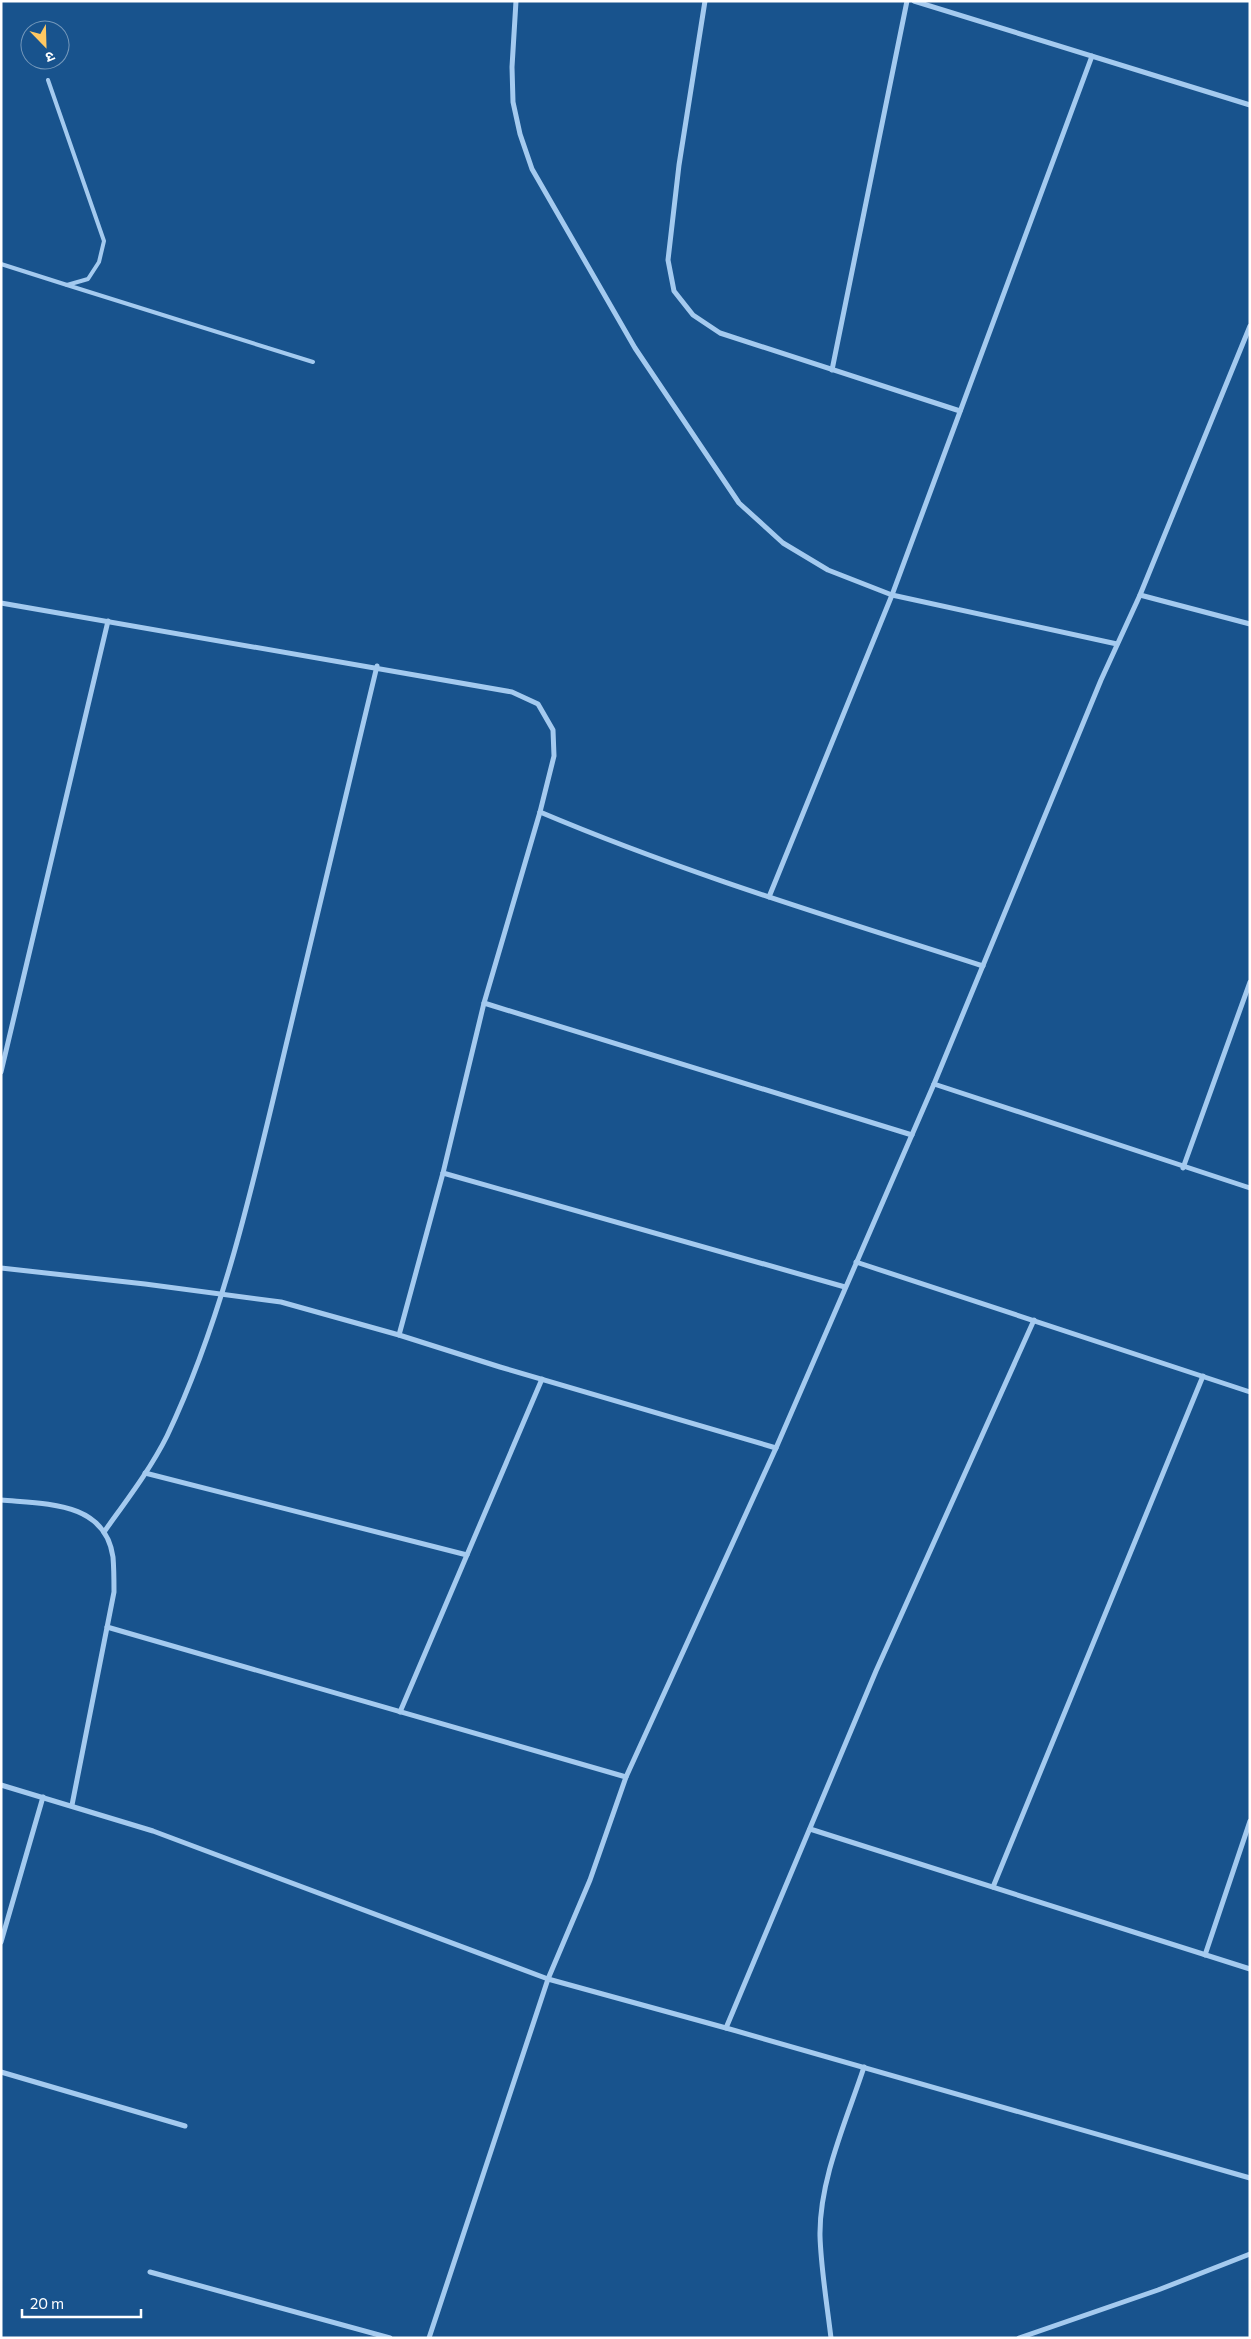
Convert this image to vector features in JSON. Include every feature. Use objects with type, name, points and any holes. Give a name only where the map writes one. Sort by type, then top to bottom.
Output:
[{"type":"street","points":[[516,1],[512,102],[520,134],[541,185],[635,348],[739,502],[783,542],[828,570],[892,594],[1117,644]]},
{"type":"street","points":[[705,1],[680,165],[668,260],[674,291],[693,315],[720,333],[960,411]]},
{"type":"street","points":[[832,370],[907,1]]},
{"type":"street","points":[[914,1],[1250,105]]},
{"type":"street","points":[[769,897],[892,594],[1092,56]]},
{"type":"street","points":[[429,2338],[548,1979],[590,1880],[626,1777],[776,1448],[934,1084],[1117,644],[1140,595],[1250,326]]},
{"type":"street","points":[[1140,595],[1250,624]]},
{"type":"street","points":[[1,603],[377,666],[512,692],[538,704],[554,730],[554,756],[540,812],[484,1003],[443,1173],[399,1335]]},
{"type":"street","points":[[1,1072],[108,621]]},
{"type":"street","points":[[104,1532],[146,1474],[166,1437],[193,1373],[222,1294],[270,1112],[377,666]]},
{"type":"street","points":[[540,812],[583,830],[769,897],[983,966]]},
{"type":"street","points":[[1183,1168],[1250,982]]},
{"type":"street","points":[[484,1003],[912,1135]]},
{"type":"street","points":[[934,1084],[1183,1168],[1250,1188]]},
{"type":"street","points":[[443,1173],[845,1287]]},
{"type":"street","points":[[856,1262],[1250,1392]]},
{"type":"street","points":[[1,1268],[281,1302],[399,1335],[776,1448]]},
{"type":"street","points":[[726,2028],[876,1671],[1034,1320]]},
{"type":"street","points":[[993,1887],[1203,1376]]},
{"type":"street","points":[[400,1712],[542,1379]]},
{"type":"street","points":[[146,1474],[467,1555]]},
{"type":"street","points":[[1,1500],[53,1505],[84,1513],[104,1532],[113,1556],[114,1592],[72,1805]]},
{"type":"street","points":[[107,1627],[626,1777]]},
{"type":"street","points":[[1,1785],[153,1831],[548,1979],[864,2067],[1250,2178]]},
{"type":"street","points":[[1,1942],[43,1797]]},
{"type":"street","points":[[1205,1955],[1250,1821]]},
{"type":"street","points":[[810,1829],[1250,1969]]},
{"type":"street","points":[[831,2338],[820,2235],[823,2209],[828,2176],[864,2067]]},
{"type":"street","points":[[1,2072],[185,2126]]},
{"type":"street","points":[[1019,2338],[1158,2290],[1250,2254]]},
{"type":"street","points":[[150,2272],[390,2338]]},
{"type":"lane","points":[[48,80],[104,241],[99,262],[88,279],[67,285]]},
{"type":"lane","points":[[1,264],[313,362]]}]
